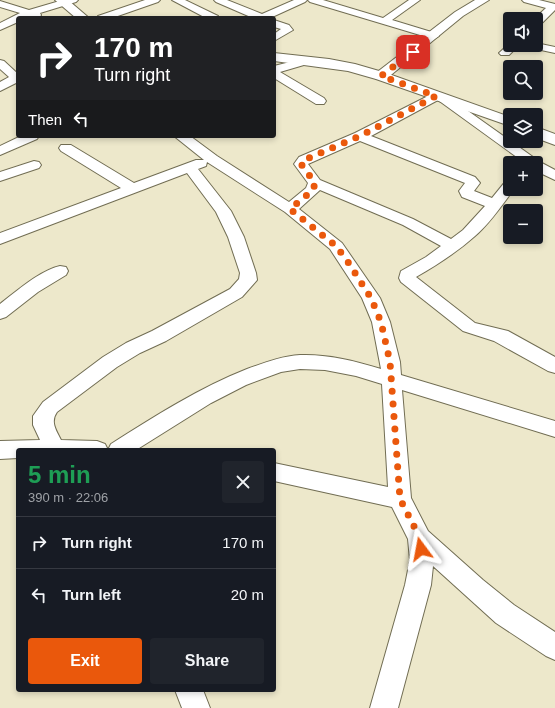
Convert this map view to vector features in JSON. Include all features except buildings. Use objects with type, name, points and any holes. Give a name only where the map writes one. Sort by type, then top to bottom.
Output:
[{"type":"main road","points":[[381,76],[434,36],[459,14],[480,0]]},
{"type":"main road","points":[[66,1],[81,16]]},
{"type":"main road","points":[[276,57],[310,60],[350,67],[381,76],[503,120]]},
{"type":"main road","points":[[543,135],[555,140]]},
{"type":"street","points":[[108,16],[155,0]]},
{"type":"street","points":[[180,2],[198,0]]},
{"type":"street","points":[[219,0],[258,16]]},
{"type":"street","points":[[266,16],[302,0]]},
{"type":"street","points":[[313,0],[386,20],[434,36]]},
{"type":"street","points":[[386,20],[415,0]]},
{"type":"street","points":[[527,0],[554,7]]},
{"type":"street","points":[[22,16],[66,1]]},
{"type":"street","points":[[180,2],[210,16]]},
{"type":"street","points":[[0,4],[39,16]]},
{"type":"street","points":[[543,17],[554,7]]},
{"type":"street","points":[[0,27],[16,19]]},
{"type":"street","points":[[276,24],[285,27],[288,30],[276,37]]},
{"type":"street","points":[[543,48],[555,50]]},
{"type":"street","points":[[276,71],[310,60]]},
{"type":"street","points":[[0,63],[16,78],[0,87]]},
{"type":"street","points":[[276,73],[320,101]]},
{"type":"street","points":[[452,246],[408,222],[315,183],[301,164],[304,160],[360,136],[440,97],[523,156]]},
{"type":"street","points":[[360,136],[470,180],[473,183],[466,191],[467,194],[494,204]]},
{"type":"street","points":[[0,151],[28,138]]},
{"type":"street","points":[[185,138],[212,159],[290,209],[336,246],[348,262],[371,298],[381,322],[390,362],[392,379],[400,499],[420,538],[474,588],[505,614],[555,647]]},
{"type":"street","points":[[66,148],[133,189]]},
{"type":"street","points":[[0,238],[212,159]]},
{"type":"street","points":[[0,177],[34,164]]},
{"type":"street","points":[[2,447],[55,448],[43,425],[43,416],[50,407],[110,362],[133,348],[159,336],[236,293],[248,280],[248,273],[236,237],[223,210],[190,168]]},
{"type":"street","points":[[543,169],[555,176]]},
{"type":"street","points":[[290,209],[313,190],[315,183]]},
{"type":"street","points":[[503,193],[476,227],[432,261],[407,275],[410,282],[469,327],[501,336],[555,366]]},
{"type":"street","points":[[0,313],[32,288],[60,271]]},
{"type":"street","points":[[122,448],[201,398],[238,380],[279,365],[305,362],[334,364],[392,379],[555,429]]},
{"type":"street","points":[[276,472],[400,499]]},
{"type":"street","points":[[384,708],[418,585],[422,560],[420,538]]},
{"type":"street","points":[[190,692],[195,708]]},
{"type":"route","points":[[413,52],[381,76],[436,96],[360,136],[304,160],[301,164],[315,183],[315,186],[313,190],[290,209],[323,234],[336,246],[371,298],[381,322],[390,362],[392,379],[391,386],[400,499],[412,519],[420,538],[421,549]]}]
